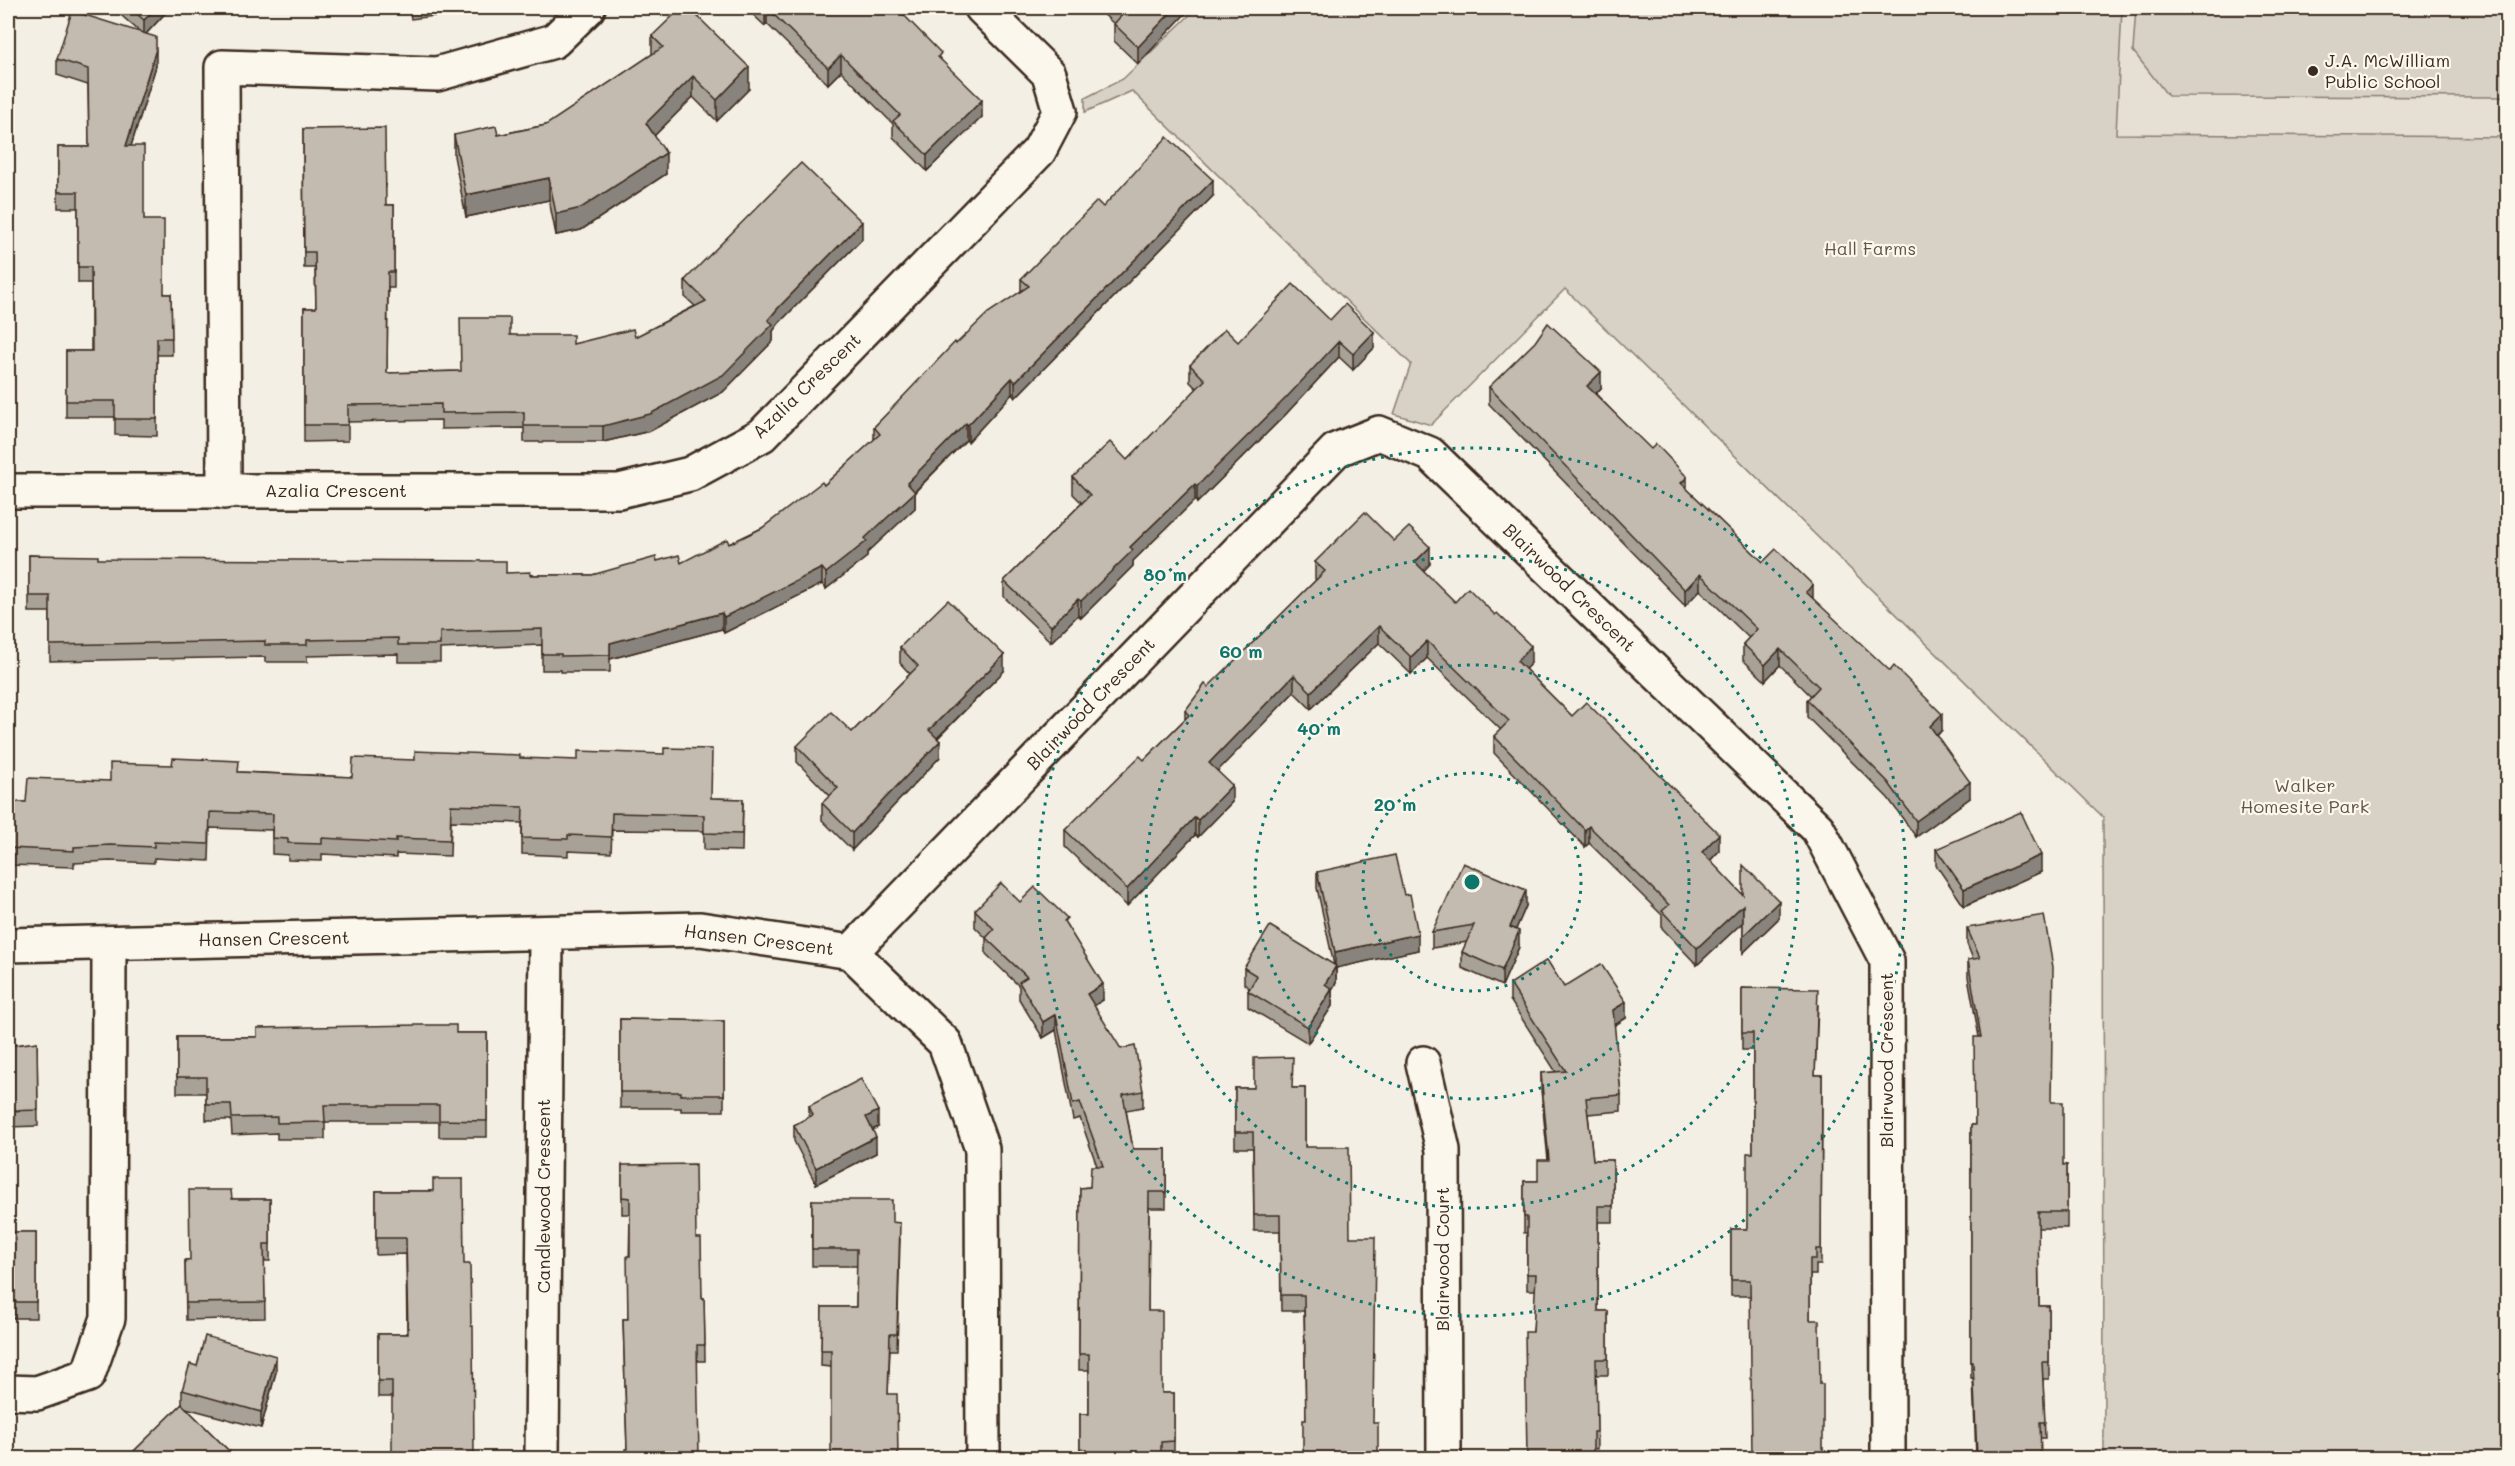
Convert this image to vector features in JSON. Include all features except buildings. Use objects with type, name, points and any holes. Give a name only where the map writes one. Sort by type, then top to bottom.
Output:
[{"type":"street","points":[[224,492],[222,67],[437,74],[554,41],[588,8]]},
{"type":"street","name":"Azalia Crescent","points":[[8,491],[619,491],[690,474],[762,435],[1039,151],[1060,111],[1049,74],[982,8]]},
{"type":"street","name":"Blairwood Crescent","points":[[851,952],[1336,450],[1379,433],[1430,454],[1818,829],[1887,961],[1888,1458]]},
{"type":"street","name":"Hansen Crescent","points":[[8,945],[700,929],[851,952],[945,1043],[982,1149],[982,1458]]},
{"type":"street","name":"Candlewood Crescent","points":[[542,1458],[546,933]]},
{"type":"street","points":[[8,1392],[37,1393],[88,1375],[108,1318],[109,943]]},
{"type":"street","name":"Blairwood Court","points":[[1423,1063],[1443,1150],[1444,1458]]},
{"type":"shaded area","name":"J.A. McWilliam Public School","points":[[2122,8],[2507,8],[2507,137],[2116,134]]},
{"type":"green space","points":[[1197,8],[2122,8],[2116,134],[2507,137],[2507,1458],[2104,1458],[2103,817],[1565,289],[1431,425],[1394,414],[1411,364],[1132,91],[1085,112],[1085,98],[1123,79]]},
{"type":"green space","name":"J.A. McWilliam Public School","points":[[2136,8],[2507,8],[2507,97],[2168,96],[2133,51]]},
{"type":"place","name":"J.A. McWilliam Public School","points":[[2313,71]]},
{"type":"park label","name":"Hall Farms","points":[[1870,249]]},
{"type":"park label","name":"Walker Homesite Park","points":[[2305,796]]}]
